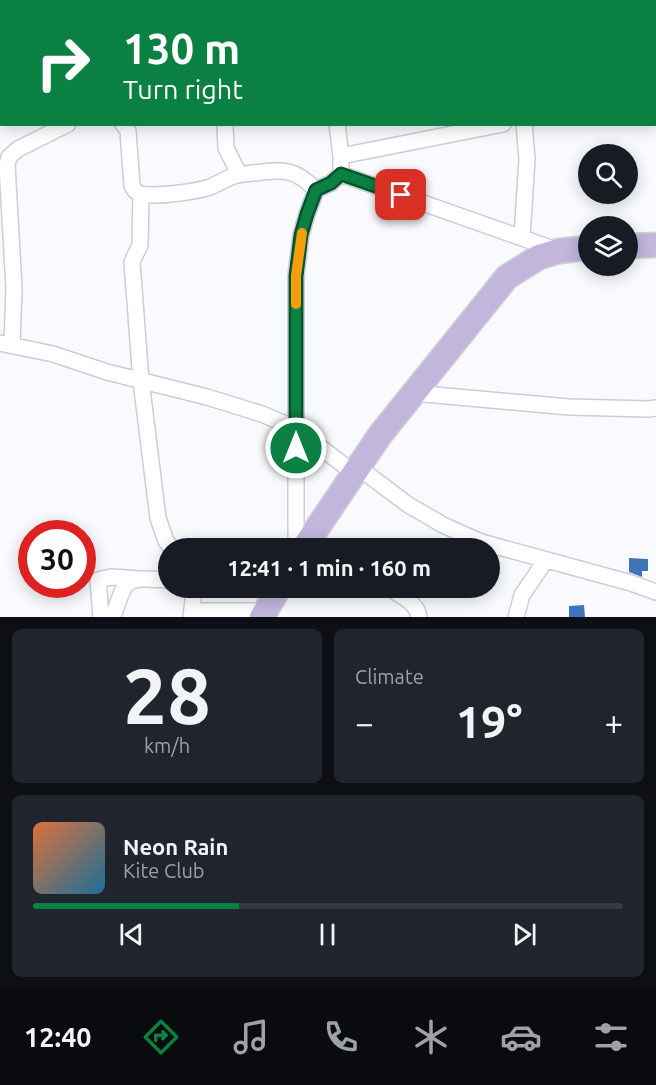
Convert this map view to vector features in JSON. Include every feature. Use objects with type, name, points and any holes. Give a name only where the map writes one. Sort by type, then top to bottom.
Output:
[{"type":"main road","points":[[638,246],[656,245]]},
{"type":"main road","points":[[314,538],[380,435],[507,277],[539,257],[559,251],[578,249]]},
{"type":"main road","points":[[264,614],[273,598]]},
{"type":"street","points":[[64,126],[5,153],[14,288],[6,344],[52,354],[107,372],[207,397],[262,414],[295,428],[442,525],[482,542],[656,592]]},
{"type":"street","points":[[125,126],[128,131],[132,186],[136,192],[141,194],[207,188],[239,174],[267,171],[287,171],[297,174],[316,190]]},
{"type":"street","points":[[225,126],[226,148],[239,174]]},
{"type":"street","points":[[308,538],[295,428],[296,276],[301,235],[316,190],[331,183],[341,174],[337,126]]},
{"type":"street","points":[[341,156],[493,126]]},
{"type":"street","points":[[522,237],[527,159],[524,126]]},
{"type":"street","points":[[341,174],[559,251]]},
{"type":"street","points":[[141,194],[140,245],[132,262],[141,381],[158,518],[165,538]]},
{"type":"street","points":[[413,393],[569,407],[656,408]]},
{"type":"street","points":[[516,617],[522,595],[546,560]]},
{"type":"street","points":[[101,617],[98,580],[111,577],[158,580]]},
{"type":"street","points":[[114,617],[123,587],[129,581],[139,579]]},
{"type":"street","points":[[193,598],[191,614],[264,614]]},
{"type":"street","points":[[405,598],[418,609],[419,617]]},
{"type":"building","points":[[629,558],[648,559],[648,571],[642,571],[642,577],[629,572]]},
{"type":"building","points":[[584,605],[585,617],[569,617],[569,606]]},
{"type":"slow traffic","points":[[296,304],[296,276],[302,233]]},
{"type":"route","points":[[296,448],[296,276],[301,235],[316,190],[331,183],[341,174],[401,195]]}]
